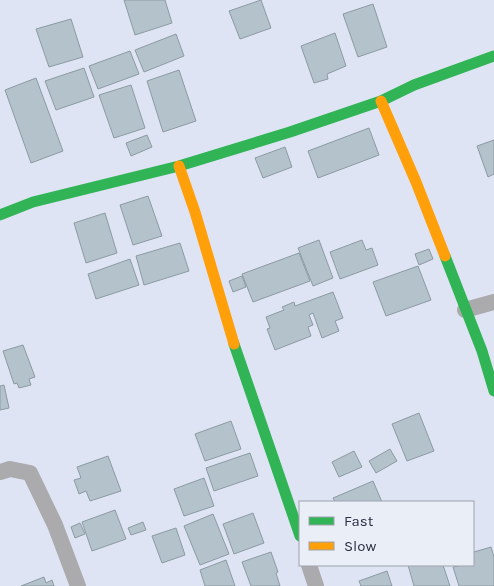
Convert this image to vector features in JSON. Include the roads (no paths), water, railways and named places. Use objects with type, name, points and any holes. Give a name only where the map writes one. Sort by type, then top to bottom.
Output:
[{"type":"street","points":[[0,215],[34,202],[179,166],[290,132],[381,101],[414,85],[494,56]]},
{"type":"street","points":[[381,101],[416,182],[482,351],[494,391]]},
{"type":"street","points":[[179,166],[195,212],[234,345],[299,533]]},
{"type":"street","points":[[465,310],[494,302]]},
{"type":"street","points":[[0,472],[10,469],[30,473],[56,525],[78,586]]},
{"type":"street","points":[[310,566],[316,586]]}]
